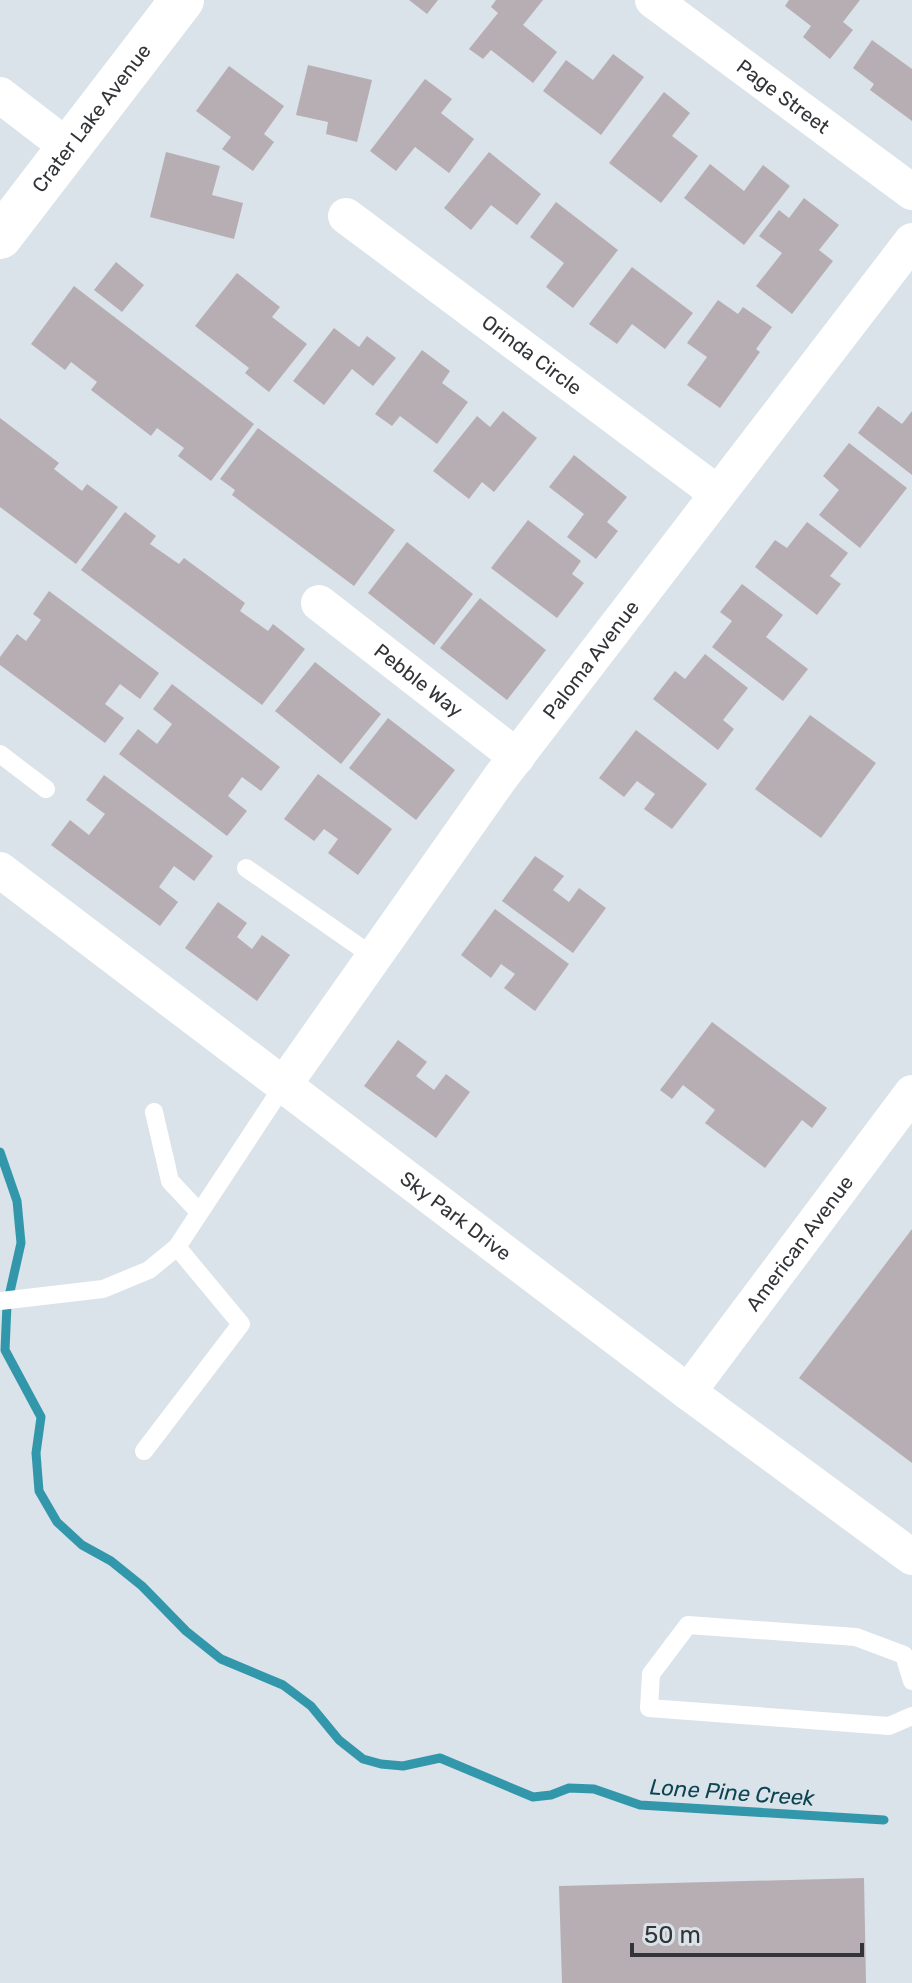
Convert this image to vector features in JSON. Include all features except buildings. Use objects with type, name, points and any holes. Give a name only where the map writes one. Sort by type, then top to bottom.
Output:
[{"type":"main road","name":"Crater Lake Avenue","points":[[0,237],[182,0]]},
{"type":"street","name":"Page Street","points":[[653,0],[912,192]]},
{"type":"street","points":[[0,95],[69,148]]},
{"type":"street","name":"Orinda Circle","points":[[346,216],[717,493]]},
{"type":"street","name":"Paloma Avenue","points":[[283,1086],[517,757],[912,241]]},
{"type":"street","name":"Pebble Way","points":[[319,603],[517,757]]},
{"type":"street","name":"Sky Park Drive","points":[[0,870],[688,1392],[912,1557]]},
{"type":"street","name":"American Avenue","points":[[688,1392],[912,1093]]},
{"type":"lane","points":[[0,754],[46,789]]},
{"type":"lane","points":[[246,868],[374,957]]},
{"type":"lane","points":[[0,1301],[103,1289],[149,1270],[177,1247],[283,1086]]},
{"type":"lane","points":[[154,1112],[170,1181],[199,1212]]},
{"type":"lane","points":[[144,1451],[241,1324],[177,1247]]},
{"type":"lane","points":[[912,1681],[904,1655],[856,1637],[688,1625],[651,1674],[649,1708],[889,1726],[912,1716]]},
{"type":"waterway","name":"Lone Pine Creek","points":[[0,1152],[17,1201],[21,1243],[7,1305],[5,1350],[41,1417],[36,1453],[39,1491],[57,1522],[82,1545],[111,1561],[142,1586],[186,1631],[221,1659],[283,1685],[311,1706],[339,1740],[363,1759],[381,1764],[403,1766],[440,1758],[533,1797],[551,1795],[569,1788],[594,1789],[640,1805],[884,1820]]}]
